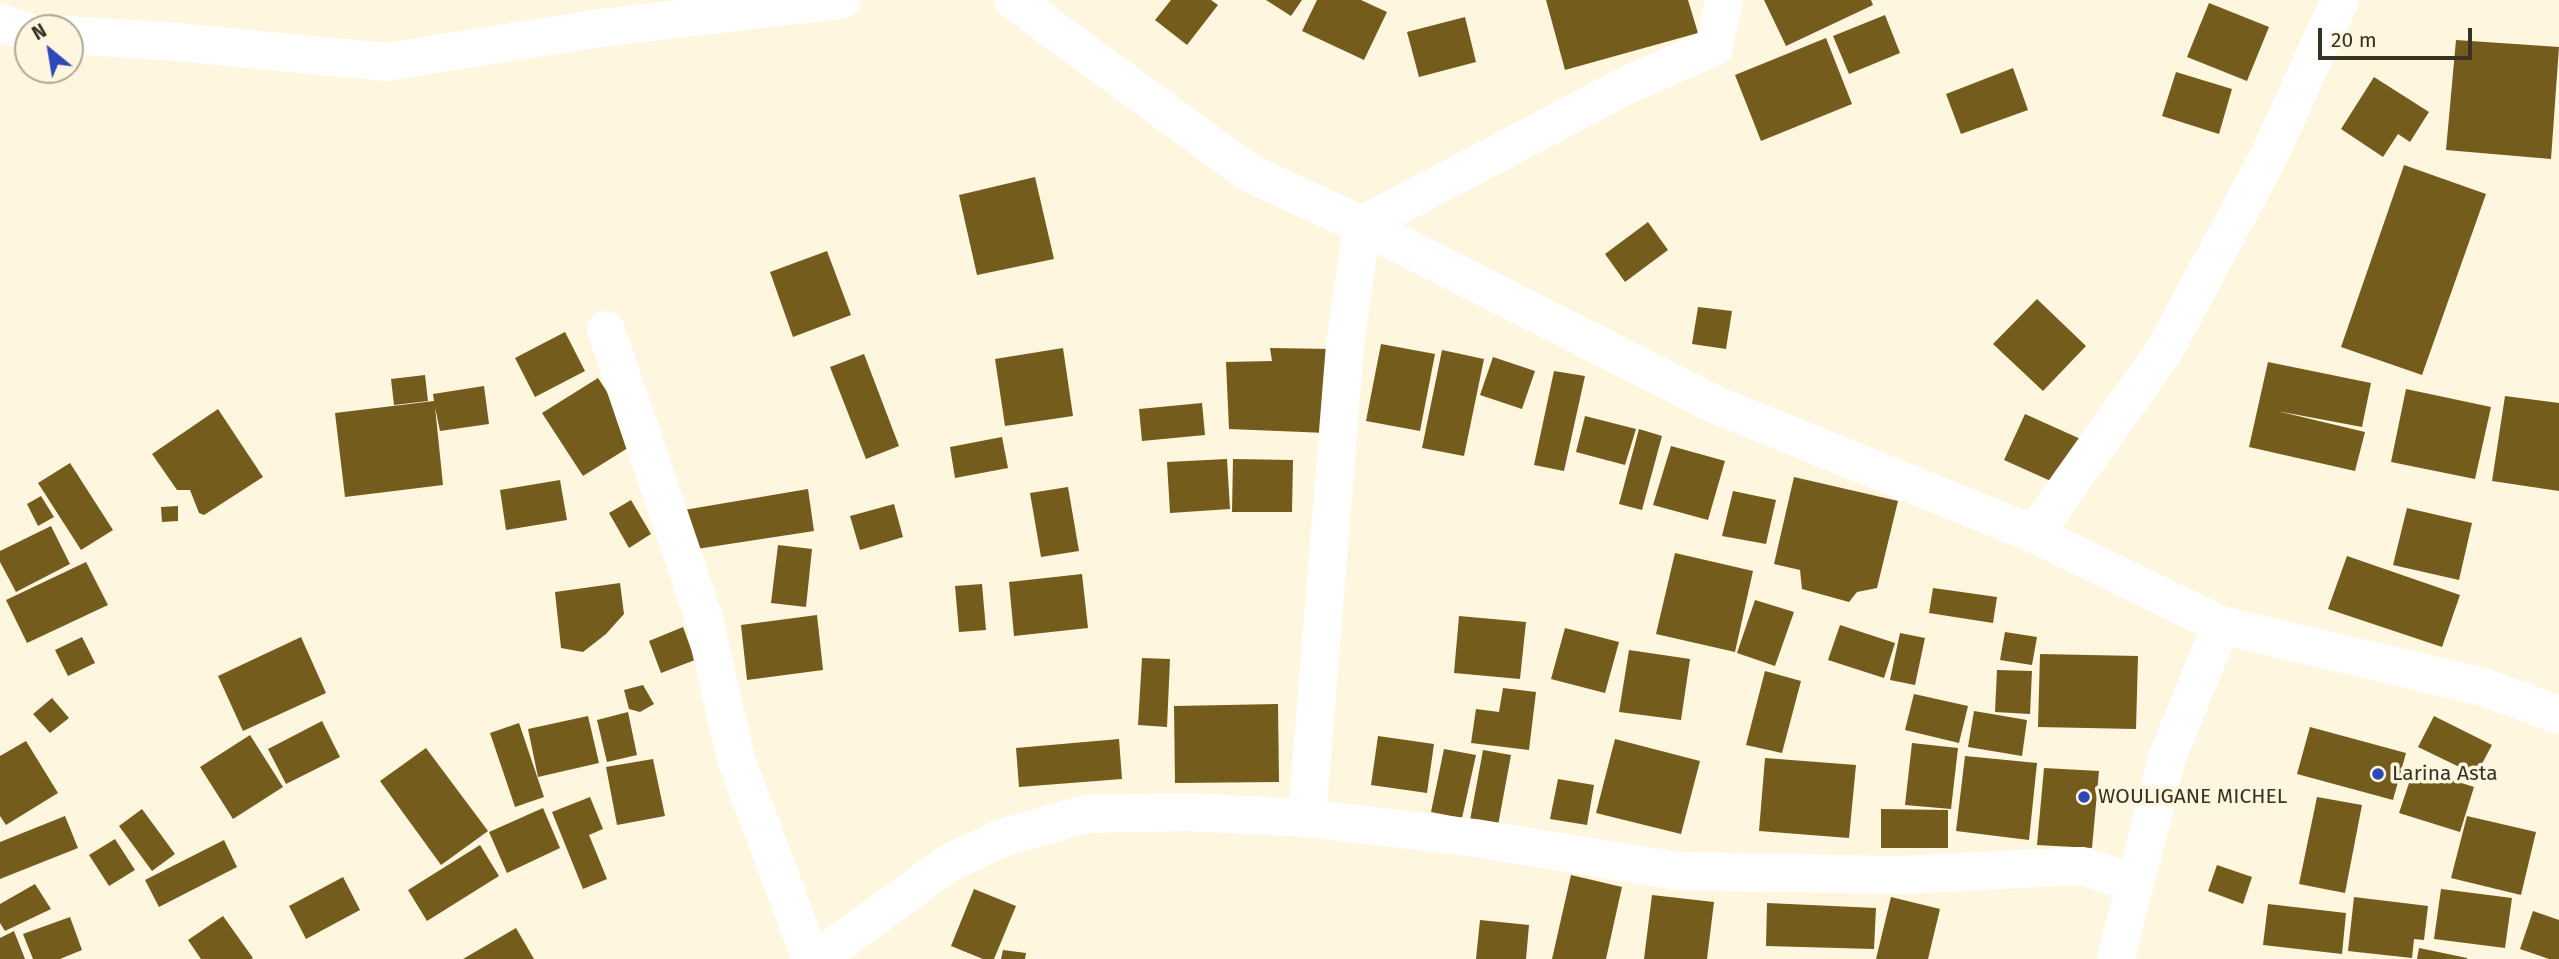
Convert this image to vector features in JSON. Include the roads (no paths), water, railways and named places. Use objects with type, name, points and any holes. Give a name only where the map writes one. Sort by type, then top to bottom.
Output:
[{"type":"street","points":[[84,36],[386,62],[600,27],[842,0]]},
{"type":"street","points":[[1013,0],[1249,173],[1363,225],[1716,405],[2034,534],[2221,625],[2483,687],[2559,715]]},
{"type":"street","points":[[1363,225],[1629,84],[1714,47],[1724,0]]},
{"type":"street","points":[[2034,534],[2164,351],[2269,156],[2340,0]]},
{"type":"street","points":[[1307,818],[1345,345],[1363,225]]},
{"type":"street","points":[[606,330],[703,615],[736,759],[811,959]]},
{"type":"street","points":[[2116,959],[2167,758],[2221,625]]},
{"type":"street","points":[[817,959],[949,863],[1002,838],[1086,814],[1186,812],[1307,818],[1475,838],[1678,871],[1900,875],[2082,866],[2135,883]]},
{"type":"place","name":"Larina Asta","points":[[2378,774]]},
{"type":"place","name":"WOULIGANE MICHEL","points":[[2084,797]]}]
